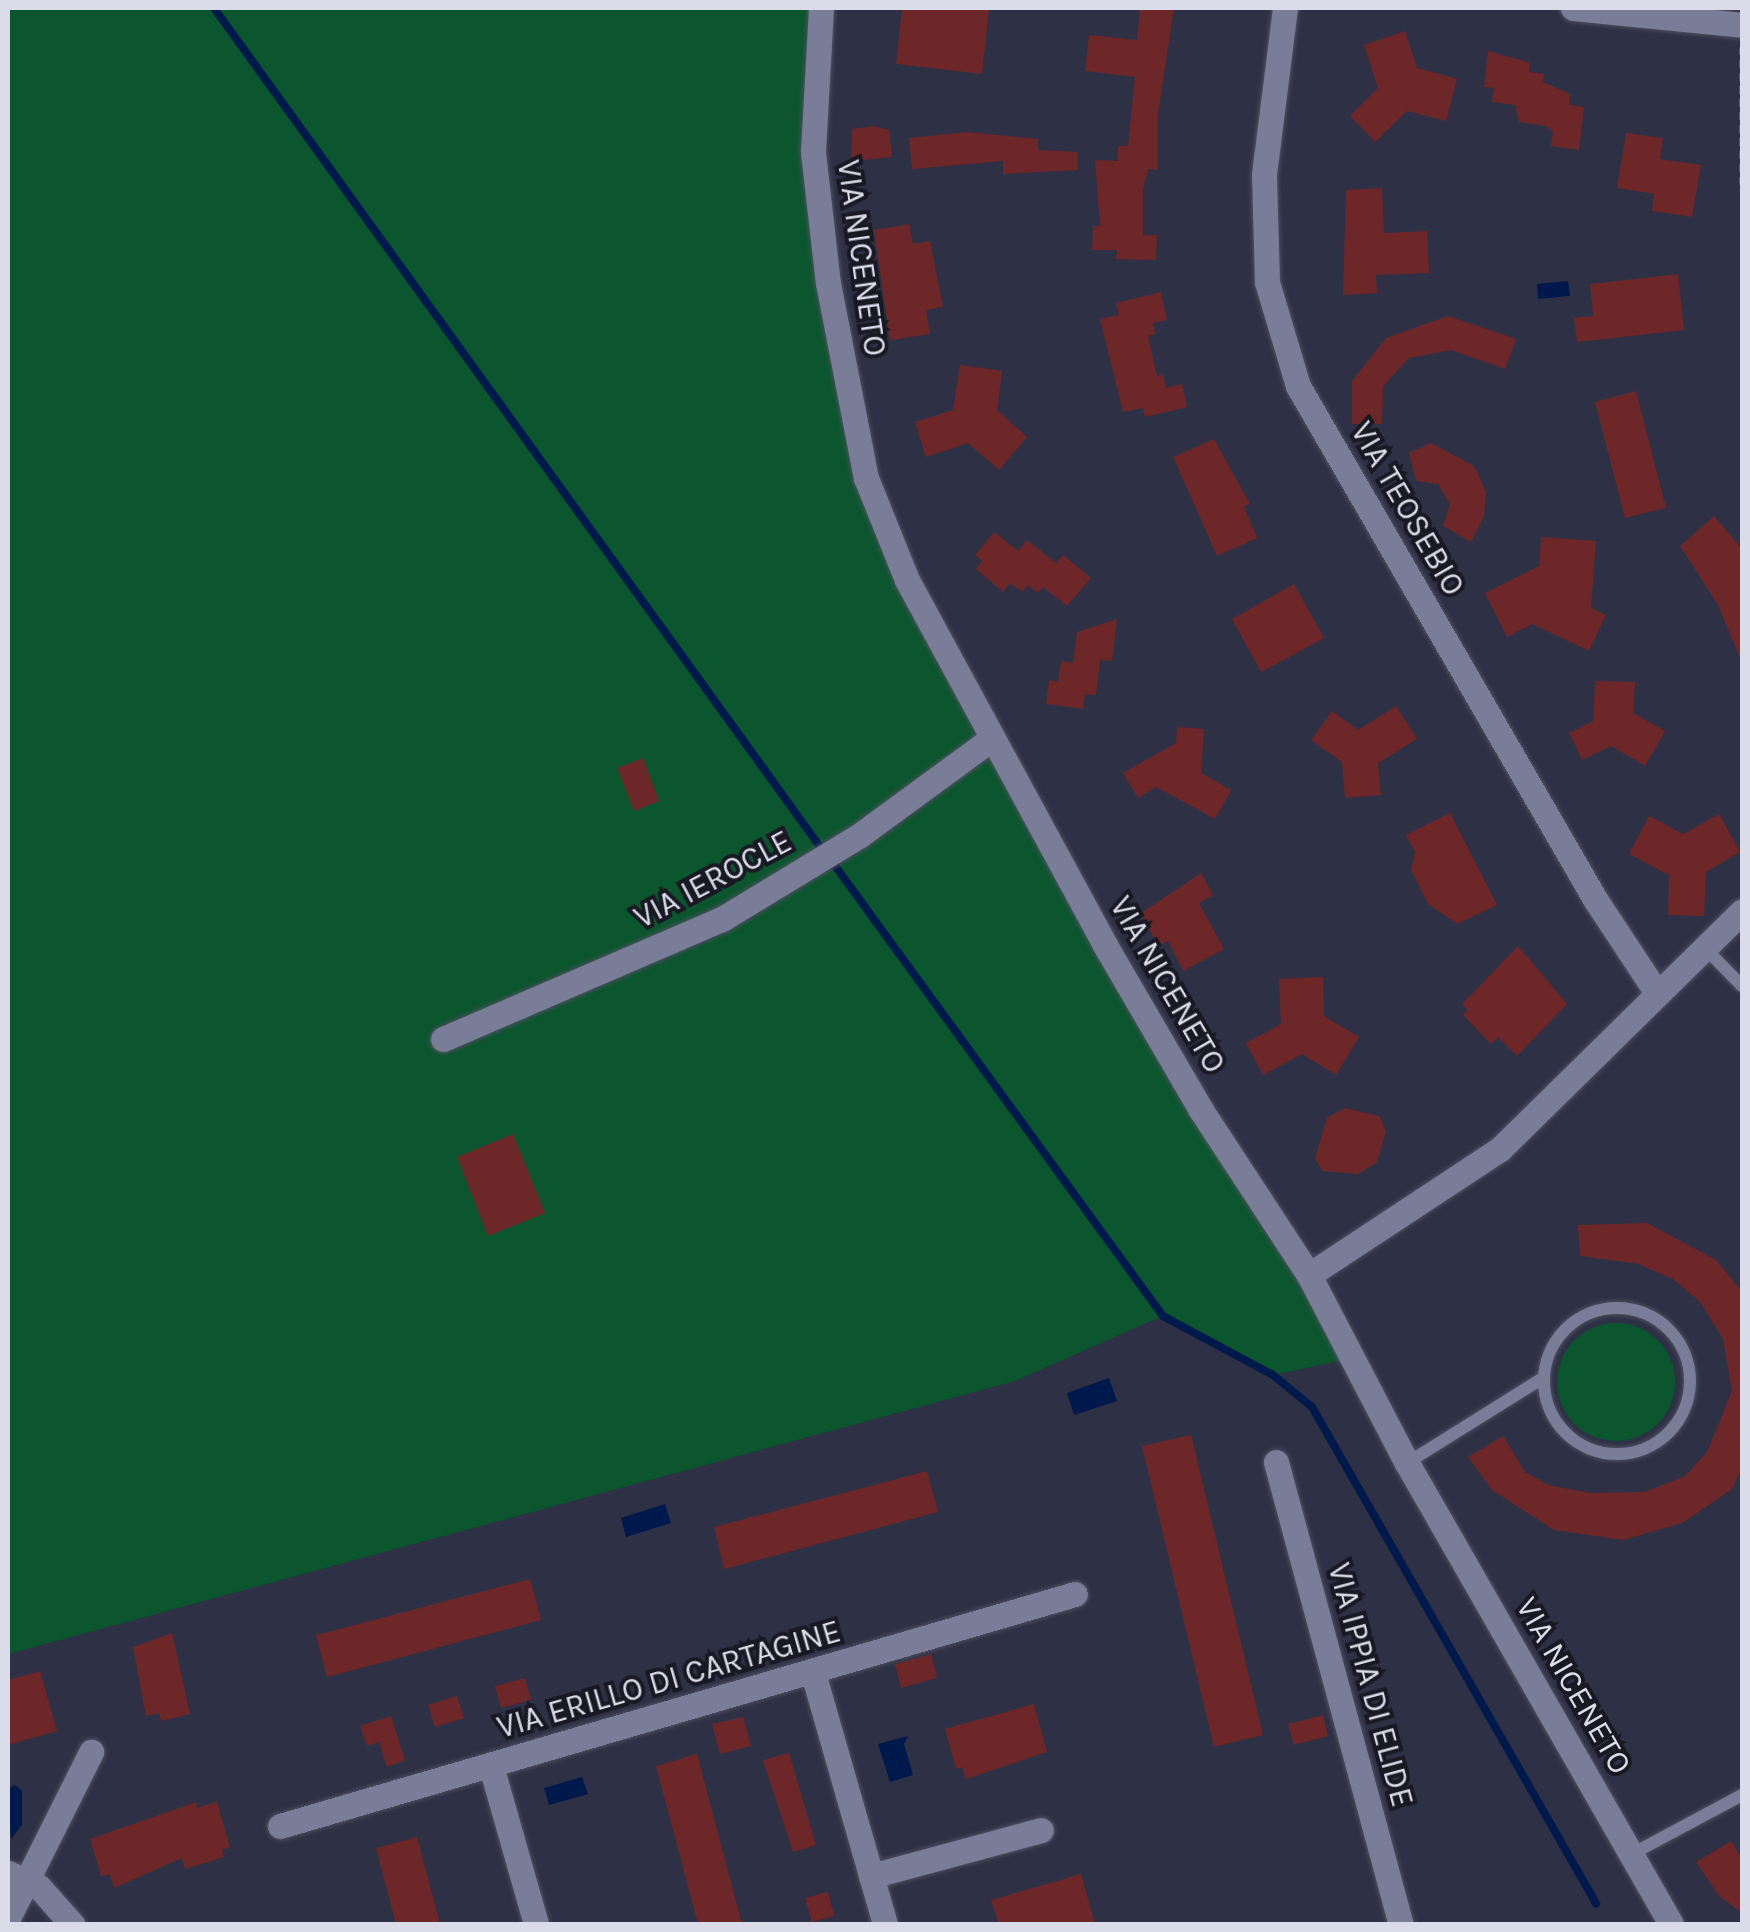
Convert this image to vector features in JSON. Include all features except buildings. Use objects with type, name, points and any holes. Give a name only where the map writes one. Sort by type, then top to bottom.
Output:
[{"type":"street","name":"VIA NICENETO","points":[[821,8],[813,152],[828,283],[866,478],[907,580],[991,740],[1201,1110],[1309,1275],[1407,1463],[1672,1924]]},
{"type":"street","name":"VIA TEOSEBIO","points":[[1284,8],[1264,175],[1266,282],[1298,386],[1594,900],[1657,993]]},
{"type":"street","points":[[1574,8],[1742,25]]},
{"type":"street","name":"VIA IEROCLE","points":[[443,1038],[722,919],[860,835],[991,740]]},
{"type":"street","points":[[1309,1275],[1500,1149],[1742,911]]},
{"type":"street","name":"VIA IPPIA DI ELIDE","points":[[1276,1462],[1401,1924]]},
{"type":"street","name":"VIA ERILLO DI CARTAGINE","points":[[280,1826],[1075,1594]]},
{"type":"street","points":[[813,1673],[885,1924]]},
{"type":"street","points":[[8,1918],[18,1876],[91,1752]]},
{"type":"street","points":[[490,1766],[536,1924]]},
{"type":"street","points":[[871,1876],[1041,1830]]},
{"type":"street","points":[[18,1876],[72,1924]]},
{"type":"lane","points":[[1705,948],[1742,986]]},
{"type":"lane","points":[[1407,1463],[1543,1378],[1548,1353],[1572,1323],[1607,1307],[1632,1308],[1675,1336],[1691,1384],[1686,1406],[1666,1435],[1637,1452],[1614,1455],[1591,1450],[1563,1430],[1546,1401],[1543,1378]]},
{"type":"lane","points":[[1632,1854],[1742,1795]]},
{"type":"path","points":[[1742,34],[1742,190]]},
{"type":"green space","points":[[8,8],[821,8],[813,152],[845,376],[907,580],[1352,1358],[1273,1375],[1162,1316],[1015,1381],[8,1654]]},
{"type":"green space","points":[[1616,1323],[1639,1327],[1658,1340],[1671,1359],[1675,1382],[1671,1405],[1658,1424],[1639,1437],[1616,1441],[1593,1437],[1574,1424],[1561,1405],[1557,1382],[1561,1359],[1574,1340],[1593,1327]]},
{"type":"water","points":[[1568,281],[1570,296],[1538,299],[1537,284]]},
{"type":"water","points":[[1109,1378],[1117,1401],[1074,1415],[1067,1393]]},
{"type":"water","points":[[665,1504],[671,1523],[626,1537],[621,1518]]},
{"type":"water","points":[[908,1736],[904,1744],[913,1775],[890,1782],[878,1744]]},
{"type":"water","points":[[582,1777],[588,1794],[549,1805],[544,1788]]},
{"type":"water","points":[[15,1785],[22,1791],[22,1825],[11,1839],[8,1789]]},
{"type":"waterway","points":[[214,8],[821,848]]},
{"type":"waterway","points":[[833,863],[1163,1316],[1273,1375],[1312,1407],[1596,1903]]}]
